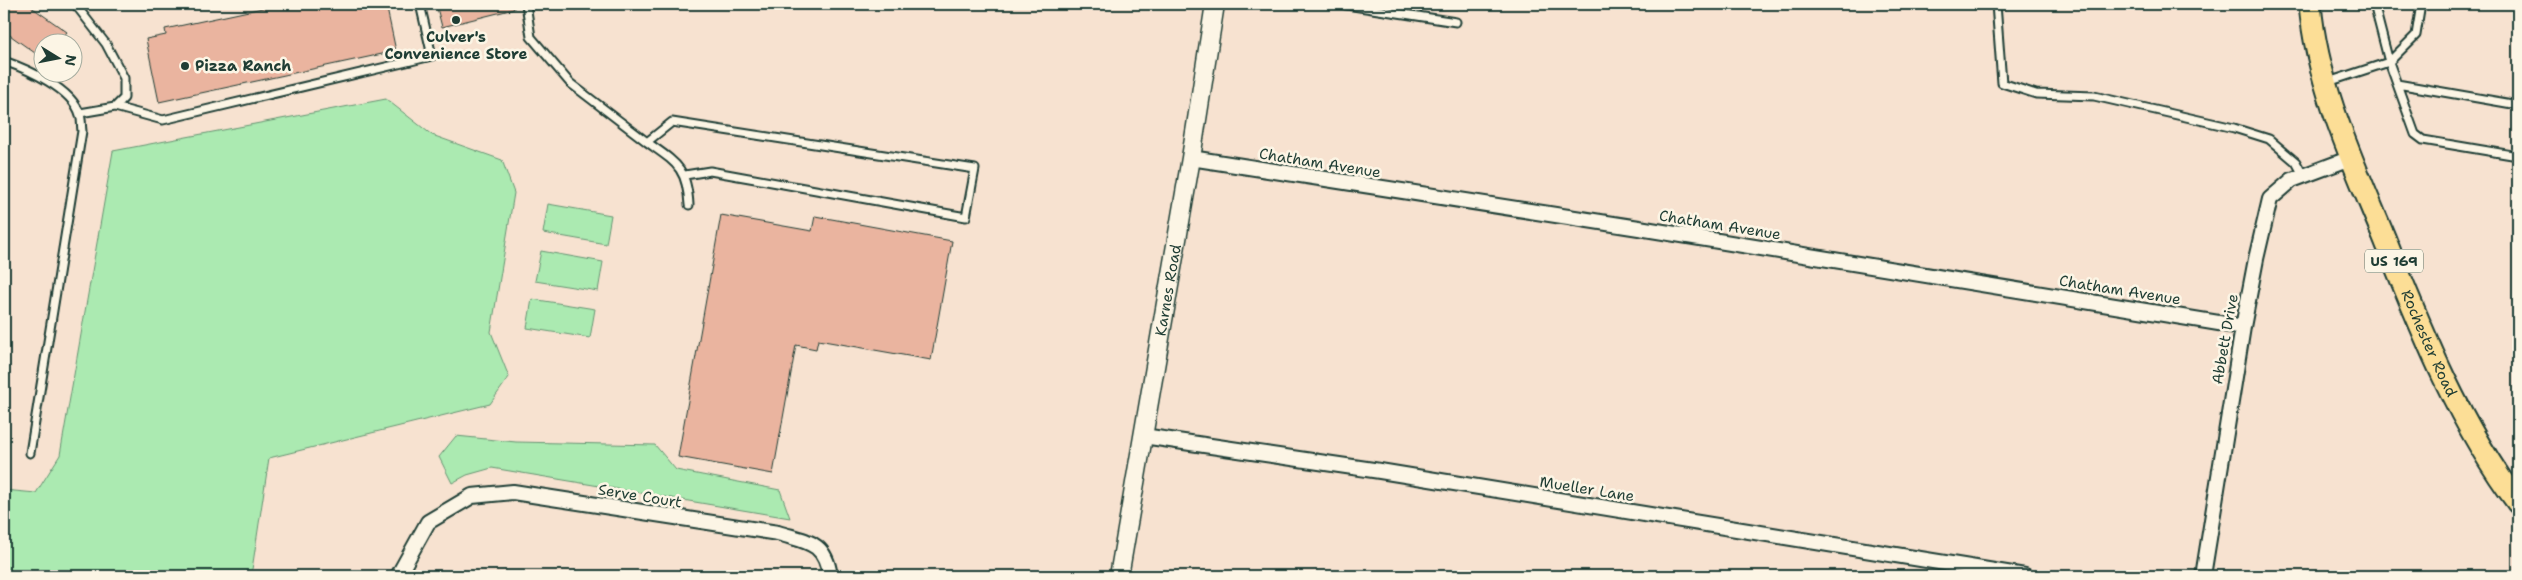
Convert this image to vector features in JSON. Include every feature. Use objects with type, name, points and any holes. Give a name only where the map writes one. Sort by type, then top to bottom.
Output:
[{"type":"main road","name":"Rochester Road","points":[[2310,4],[2312,25],[2325,82],[2351,158],[2428,346],[2463,415],[2504,484],[2518,502]]},
{"type":"street","name":"Karnes Road","points":[[1119,576],[1191,158],[1215,4]]},
{"type":"street","name":"Chatham Avenue","points":[[1191,158],[1638,228],[2243,327]]},
{"type":"street","name":"Abbett Drive","points":[[2203,576],[2243,327],[2270,199],[2292,180],[2351,158]]},
{"type":"street","name":"Mueller Lane","points":[[1142,436],[1390,473],[2025,576]]},
{"type":"street","name":"Serve Court","points":[[398,576],[428,522],[472,496],[513,492],[778,533],[813,543],[827,557],[830,576]]},
{"type":"lane","points":[[75,4],[106,44],[124,78],[124,98],[115,107]]},
{"type":"lane","points":[[80,114],[115,107],[163,120],[432,56],[420,4]]},
{"type":"lane","points":[[526,4],[531,37],[570,83],[678,164],[685,175],[689,205]]},
{"type":"lane","points":[[1340,4],[1456,22]]},
{"type":"lane","points":[[1996,4],[2002,82],[2036,94],[2094,96],[2234,128],[2269,139],[2296,162],[2303,175]]},
{"type":"lane","points":[[2374,4],[2389,62],[2415,134],[2423,140],[2518,156]]},
{"type":"lane","points":[[2325,82],[2389,62],[2416,35],[2421,4]]},
{"type":"lane","points":[[4,61],[20,66],[49,82],[71,99],[80,114],[82,130],[30,453]]},
{"type":"lane","points":[[2397,84],[2518,105]]},
{"type":"lane","points":[[647,142],[672,122],[975,169],[966,217],[710,170],[685,175]]},
{"type":"green space","points":[[386,99],[432,135],[502,160],[514,193],[491,332],[509,377],[490,404],[269,458],[251,576],[4,576],[4,490],[36,493],[60,455],[113,151]]},
{"type":"green space","points":[[548,204],[611,215],[606,244],[543,233]]},
{"type":"green space","points":[[541,251],[603,262],[598,291],[535,281]]},
{"type":"green space","points":[[532,299],[595,309],[590,338],[527,328]]},
{"type":"green space","points":[[456,436],[516,442],[655,445],[676,470],[780,490],[790,518],[492,468],[467,475],[452,483],[439,457]]},
{"type":"building","points":[[8,4],[27,4],[67,32],[32,32],[32,51],[4,31],[4,10]]},
{"type":"building","points":[[281,4],[386,4],[396,51],[159,102],[146,39],[166,35],[165,29]]},
{"type":"building","name":"Culver's Convenience Store","points":[[436,4],[513,4],[514,9],[442,27]]},
{"type":"building","points":[[721,215],[812,231],[815,216],[952,241],[931,360],[818,340],[816,349],[796,345],[773,474],[678,457]]},
{"type":"place","name":"Culver's Convenience Store","points":[[456,20]]},
{"type":"place","name":"Pizza Ranch","points":[[185,66]]}]
